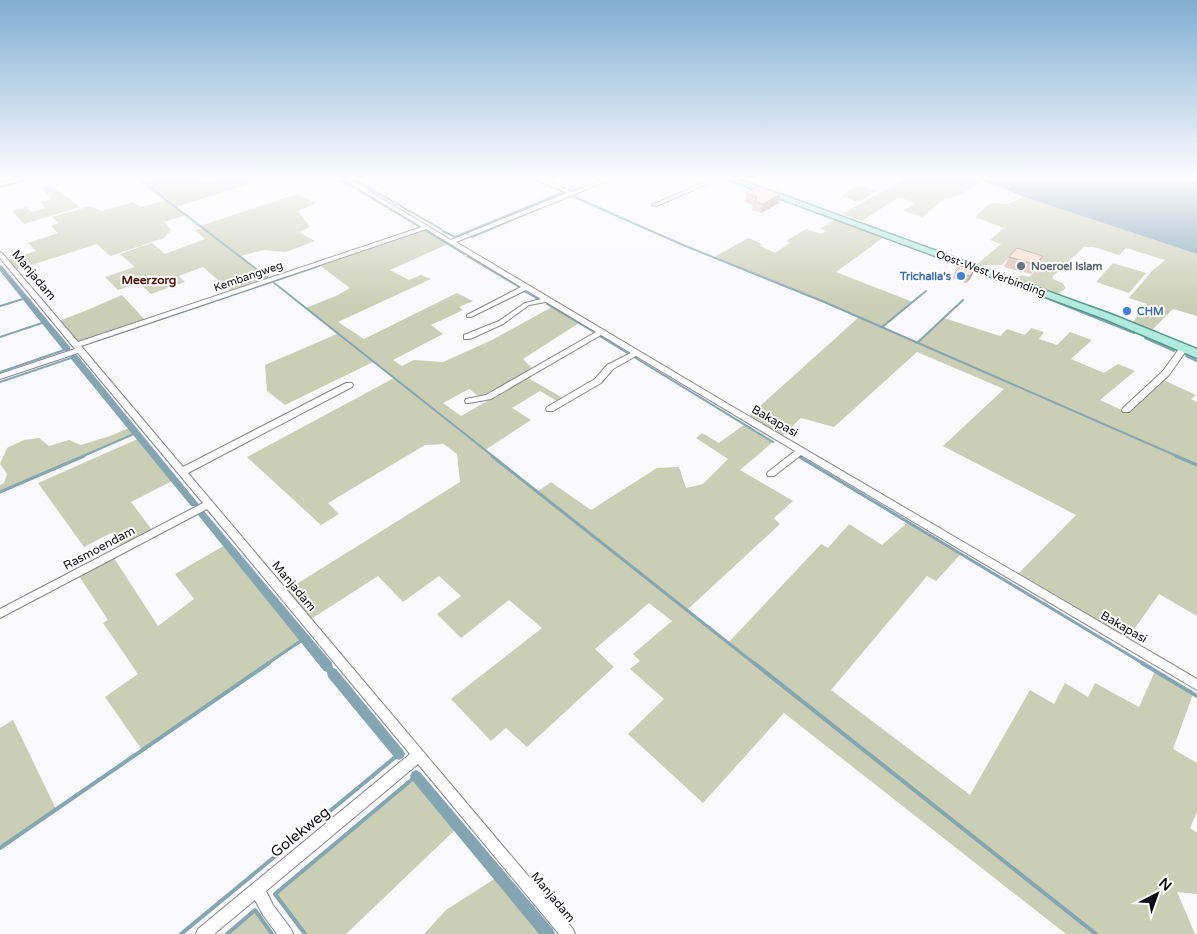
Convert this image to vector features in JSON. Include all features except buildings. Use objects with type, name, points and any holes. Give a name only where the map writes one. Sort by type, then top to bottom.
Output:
[{"type":"main road","name":"Oost-West Verbinding","points":[[848,221],[1075,304],[1197,354]]},
{"type":"street","name":"Bakapasi","points":[[416,221],[453,241],[600,332],[1197,685]]},
{"type":"street","points":[[453,241],[503,221]]},
{"type":"street","name":"Kembangweg","points":[[0,377],[77,347],[427,227]]},
{"type":"street","name":"Manjadam","points":[[0,254],[568,934]]},
{"type":"street","points":[[469,316],[526,287]]},
{"type":"street","points":[[467,337],[500,322],[529,303],[539,303],[546,299]]},
{"type":"street","points":[[469,401],[488,397],[600,332]]},
{"type":"street","points":[[1126,410],[1166,372],[1184,348]]},
{"type":"street","points":[[550,409],[598,381],[610,367],[636,353]]},
{"type":"street","points":[[182,472],[349,385]]},
{"type":"street","points":[[771,474],[801,451]]},
{"type":"street","name":"Rasmoendam","points":[[0,614],[209,504]]},
{"type":"street","name":"Golekweg","points":[[203,934],[256,888],[418,756]]},
{"type":"street","points":[[256,888],[268,910],[286,934]]},
{"type":"green space","points":[[21,221],[35,221],[24,224]]},
{"type":"green space","points":[[56,221],[169,221],[164,222],[171,230],[164,238],[110,256],[97,244],[16,270],[7,260],[36,251],[28,243],[58,233],[51,226],[59,223]]},
{"type":"green space","points":[[216,221],[305,221],[310,227],[299,232],[315,241],[286,252],[263,250],[241,256],[269,278],[231,291],[203,267],[179,276],[185,282],[151,294],[139,283],[118,290],[105,277],[135,267],[120,254],[152,243],[165,254],[205,239],[195,230],[203,228],[200,226]]},
{"type":"green space","points":[[833,221],[840,221],[884,237],[836,272],[913,302],[883,328],[917,343],[944,318],[1000,336],[1007,329],[1025,335],[1031,328],[1044,332],[1039,339],[1057,345],[1070,332],[1092,340],[1071,359],[1104,373],[1118,364],[1135,371],[1100,400],[1126,412],[1161,379],[1196,395],[1191,399],[1197,402],[1197,616],[1159,594],[1128,638],[1018,574],[1076,515],[943,446],[1004,389],[917,352],[834,427],[801,418],[783,435],[749,416],[859,317],[713,258],[748,238],[762,244],[760,246],[775,253],[790,243],[786,241],[806,229],[822,234],[826,231],[820,229]]},
{"type":"green space","points":[[984,221],[1096,221],[1197,254],[1197,316],[1173,309],[1152,330],[1133,322],[1147,304],[1129,298],[1152,271],[1165,260],[1126,248],[1119,255],[1094,247],[1084,247],[1052,277],[1066,288],[1057,295],[1016,279],[1021,275],[1029,277],[1042,266],[1035,260],[1013,253],[1002,265],[976,265],[1001,244],[990,240],[1004,228]]},
{"type":"green space","points":[[423,229],[448,244],[390,270],[409,280],[421,275],[431,279],[338,322],[364,339],[457,293],[473,301],[459,307],[463,310],[431,325],[443,334],[393,360],[402,366],[414,360],[443,362],[492,340],[552,307],[579,323],[523,359],[534,370],[490,395],[480,397],[469,389],[443,403],[461,416],[528,378],[563,398],[557,401],[540,391],[512,408],[531,420],[485,450],[537,492],[551,482],[591,510],[657,468],[679,467],[686,488],[703,484],[728,459],[696,438],[702,433],[719,443],[745,424],[773,442],[740,470],[793,501],[774,518],[780,524],[687,610],[728,643],[821,544],[828,548],[849,524],[882,545],[907,523],[960,555],[936,581],[927,576],[831,690],[970,795],[1030,690],[1054,704],[1065,683],[1088,697],[1095,683],[1139,707],[1155,671],[1193,694],[1173,749],[1197,763],[1197,812],[1190,828],[1197,833],[1197,894],[1177,892],[1195,934],[1066,934],[784,713],[703,803],[628,734],[664,699],[630,669],[640,661],[633,654],[672,621],[649,603],[595,649],[614,667],[527,747],[506,728],[491,741],[451,699],[542,628],[509,600],[461,638],[437,614],[461,596],[439,576],[403,602],[378,576],[311,619],[287,590],[460,482],[457,454],[444,444],[425,445],[328,503],[339,514],[321,525],[247,457],[394,378],[373,362],[285,405],[267,391],[265,365],[337,334],[306,308],[350,288],[318,264]]},
{"type":"green space","points":[[1113,263],[1146,273],[1129,293],[1096,282]]},
{"type":"green space","points":[[122,295],[145,320],[78,342],[59,321],[83,312]]},
{"type":"green space","points":[[131,427],[136,433],[0,492],[0,485],[4,483],[7,474],[0,464],[7,448],[24,440],[39,438],[49,446],[69,440],[81,445]]},
{"type":"green space","points":[[140,438],[174,480],[131,502],[152,530],[121,547],[111,533],[84,547],[38,483]]},
{"type":"green space","points":[[227,544],[305,638],[142,750],[105,697],[138,674],[103,623],[108,620],[79,576],[114,558],[158,626],[194,599],[175,574]]},
{"type":"green space","points":[[13,720],[56,809],[0,848],[0,728]]},
{"type":"green space","points":[[416,776],[458,827],[346,934],[305,934],[275,894]]},
{"type":"green space","points":[[499,876],[548,934],[424,934],[446,910]]},
{"type":"green space","points":[[255,910],[272,934],[227,934]]},
{"type":"water","points":[[1096,221],[1197,221],[1197,254]]},
{"type":"waterway","points":[[193,221],[268,278]]},
{"type":"waterway","points":[[409,221],[420,227]]},
{"type":"waterway","points":[[426,221],[441,229]]},
{"type":"waterway","points":[[443,231],[455,237],[495,221]]},
{"type":"waterway","points":[[472,237],[511,221]]},
{"type":"waterway","points":[[628,221],[917,343]]},
{"type":"waterway","points":[[425,230],[464,254]]},
{"type":"waterway","points":[[467,256],[521,288]]},
{"type":"waterway","points":[[90,343],[319,266]]},
{"type":"waterway","points":[[0,267],[67,349]]},
{"type":"waterway","points":[[977,271],[997,280]]},
{"type":"waterway","points":[[273,282],[494,457]]},
{"type":"waterway","points":[[1016,286],[1134,333]]},
{"type":"waterway","points":[[524,291],[540,300]]},
{"type":"waterway","points":[[882,327],[926,291]]},
{"type":"waterway","points":[[0,306],[26,298]]},
{"type":"waterway","points":[[917,343],[963,300]]},
{"type":"waterway","points":[[547,304],[594,332]]},
{"type":"waterway","points":[[0,337],[45,322]]},
{"type":"waterway","points":[[598,335],[629,354]]},
{"type":"waterway","points":[[1145,338],[1174,351]]},
{"type":"waterway","points":[[917,343],[1179,457]]},
{"type":"waterway","points":[[0,372],[67,349]]},
{"type":"waterway","points":[[1186,356],[1197,361]]},
{"type":"waterway","points":[[0,382],[74,357]]},
{"type":"waterway","points":[[74,357],[194,504]]},
{"type":"waterway","points":[[634,357],[773,442]]},
{"type":"waterway","points":[[81,457],[136,433]]},
{"type":"waterway","points":[[0,492],[84,456]]},
{"type":"waterway","points":[[492,456],[755,664]]},
{"type":"waterway","points":[[800,457],[798,456],[1144,664]]},
{"type":"waterway","points":[[1176,456],[1197,465]]},
{"type":"waterway","points":[[201,513],[328,667]]},
{"type":"waterway","points":[[267,664],[305,638]]},
{"type":"waterway","points":[[0,848],[269,663]]},
{"type":"waterway","points":[[754,663],[1096,934]]},
{"type":"waterway","points":[[1142,663],[1197,696]]},
{"type":"waterway","points":[[332,673],[399,754]]},
{"type":"waterway","points":[[181,934],[399,754]]},
{"type":"waterway","points":[[305,934],[275,894],[416,776]]},
{"type":"waterway","points":[[416,776],[548,934]]},
{"type":"waterway","points":[[227,934],[255,910],[272,934]]},
{"type":"place","name":"Noeroel Islam","points":[[1021,266]]},
{"type":"place","name":"Trichalla's","points":[[961,276]]},
{"type":"place","name":"CHM","points":[[1127,311]]},
{"type":"district","name":"Meerzorg","points":[[149,280]]}]
